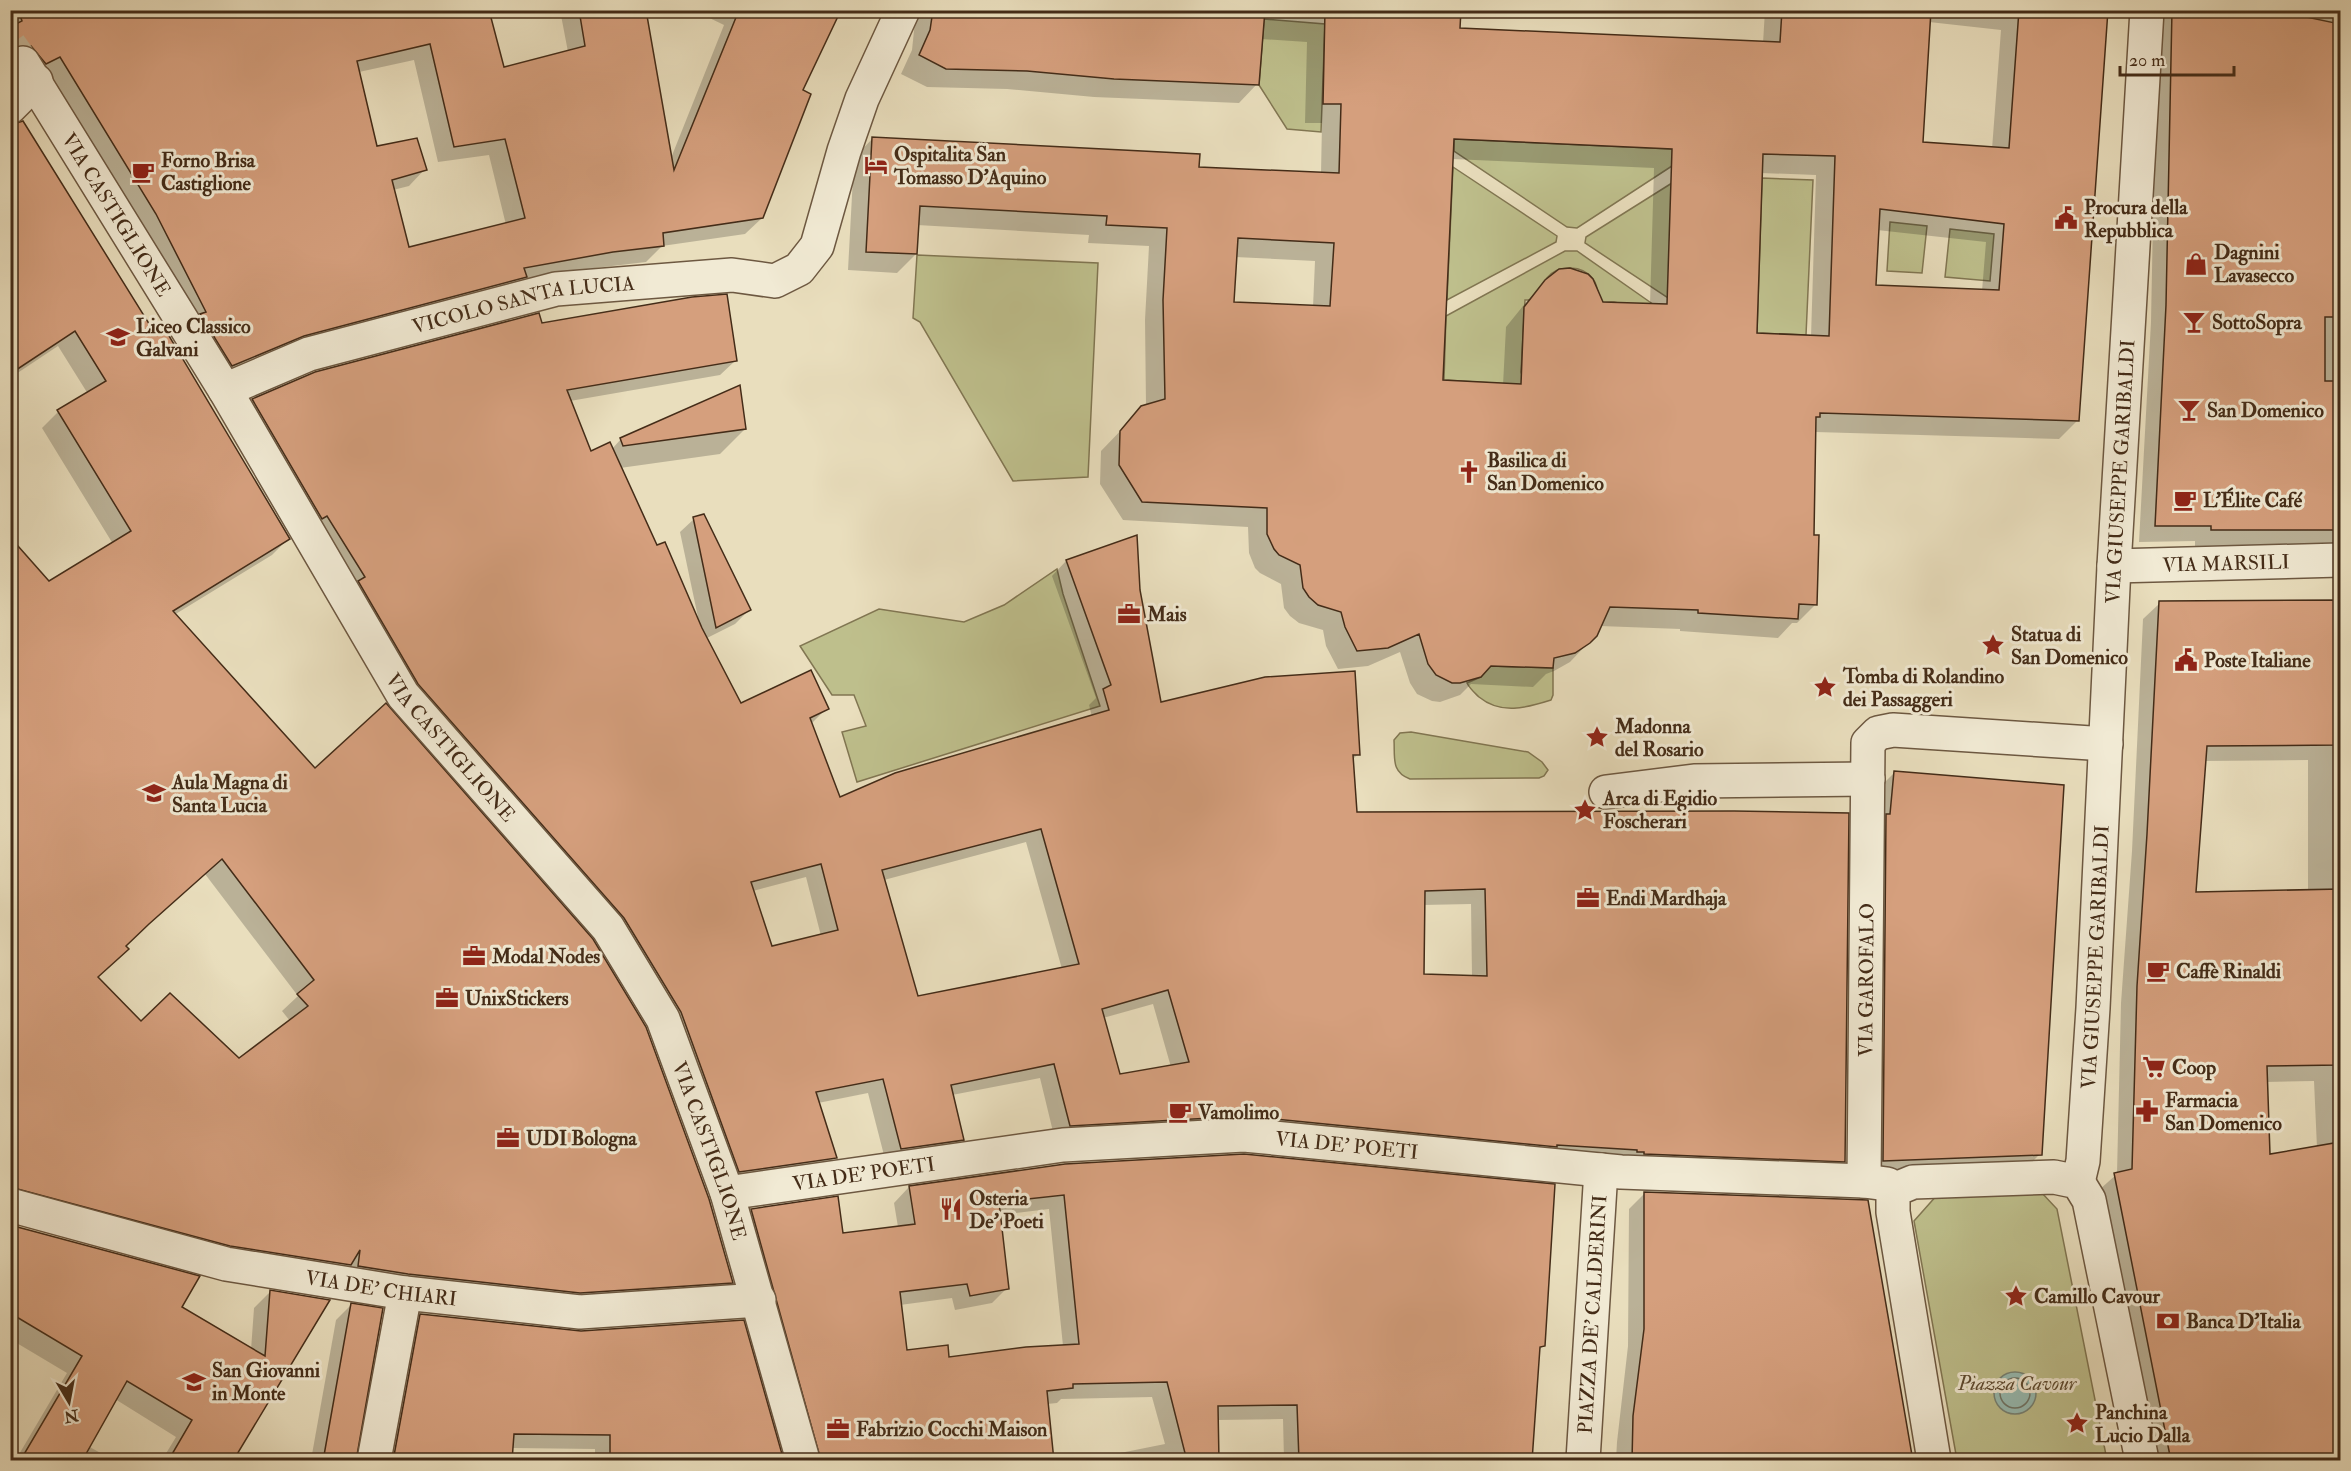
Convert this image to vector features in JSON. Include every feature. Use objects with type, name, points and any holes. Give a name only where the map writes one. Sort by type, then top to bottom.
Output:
[{"type":"street","name":"VICOLO SANTA LUCIA","points":[[225,390],[309,354],[556,289],[732,275],[775,281],[799,269],[817,246],[844,151],[862,99],[903,10]]},
{"type":"street","name":"VIA GIUSEPPE GARIBALDI","points":[[2078,1182],[2083,1161],[2114,566],[2147,10]]},
{"type":"street","name":"VIA CASTIGLIONE","points":[[10,107],[30,72],[225,390],[403,695],[608,928],[663,1020],[727,1193],[803,1461]]},
{"type":"street","name":"VIA MARSILI","points":[[2114,566],[2340,560]]},
{"type":"street","name":"VIA GAROFALO","points":[[1864,1181],[1868,743],[1878,733],[1893,730],[2106,744]]},
{"type":"street","points":[[1606,792],[1694,781],[1868,779]]},
{"type":"street","name":"VIA DE' POETI","points":[[727,1193],[1063,1145],[1244,1135],[1601,1170],[1864,1181],[1887,1184],[1896,1189]]},
{"type":"street","name":"PIAZZA DE' CALDERINI","points":[[1583,1461],[1601,1170]]},
{"type":"street","points":[[1934,1461],[1893,1212],[1893,1198],[1896,1189],[1913,1182],[1925,1181],[2054,1177],[2078,1182],[2089,1200],[2142,1461]]},
{"type":"street","name":"VIA DE' CHIARI","points":[[10,1205],[226,1264],[405,1293],[580,1312],[759,1300]]},
{"type":"street","points":[[374,1461],[405,1293]]},
{"type":"green space","points":[[1264,19],[1325,24],[1321,132],[1287,129],[1259,85]]},
{"type":"green space","points":[[1454,139],[1673,149],[1672,166],[1577,228],[1567,227],[1454,151]]},
{"type":"green space","points":[[1453,167],[1557,236],[1556,242],[1447,300]]},
{"type":"green space","points":[[1762,178],[1813,180],[1806,335],[1757,333]]},
{"type":"green space","points":[[1672,183],[1668,298],[1585,243],[1586,237]]},
{"type":"green space","points":[[1890,222],[1927,226],[1922,273],[1887,271]]},
{"type":"green space","points":[[1950,229],[1994,234],[1990,281],[1945,277]]},
{"type":"green space","points":[[1565,251],[1577,251],[1667,314],[1614,302],[1599,302],[1596,284],[1589,274],[1570,268],[1557,270],[1547,278],[1540,300],[1525,300],[1521,372],[1525,385],[1444,380],[1446,316]]},
{"type":"green space","points":[[917,255],[1098,263],[1088,477],[1013,481],[920,322],[913,318]]},
{"type":"green space","points":[[1057,569],[1100,706],[857,782],[842,732],[866,726],[854,695],[832,695],[800,646],[879,609],[964,622],[1004,605]]},
{"type":"green space","points":[[1489,666],[1553,668],[1551,700],[1514,708],[1487,703],[1467,683],[1481,677]]},
{"type":"green space","points":[[1411,732],[1528,752],[1542,762],[1548,770],[1544,776],[1539,778],[1410,779],[1400,772],[1395,764],[1394,740],[1400,733]]},
{"type":"green space","name":"Piazza Cavour","points":[[2041,1192],[2057,1209],[2107,1460],[1957,1460],[1914,1221],[1938,1194]]},
{"type":"water","points":[[2015,1372],[2030,1378],[2036,1393],[2030,1408],[2015,1414],[2000,1408],[1994,1393],[2000,1378]]},
{"type":"building","points":[[18,10],[489,10],[504,67],[585,46],[579,10],[646,10],[674,170],[739,10],[841,10],[803,90],[811,94],[763,218],[663,233],[664,246],[613,252],[524,268],[527,277],[304,336],[232,366],[200,314],[206,312],[156,214],[60,57],[46,64],[31,46],[22,44],[10,50],[10,27],[22,21]],"holes":[[[430,44],[454,147],[505,139],[525,218],[409,247],[392,180],[427,170],[417,138],[377,146],[357,61]]]},
{"type":"building","points":[[933,10],[1265,10],[1259,85],[1114,79],[1027,71],[946,69],[919,55],[930,30]]},
{"type":"building","points":[[1325,10],[1461,10],[1460,28],[1780,42],[1782,10],[1931,10],[1923,142],[2009,148],[2019,10],[2108,10],[2079,421],[1820,413],[1820,417],[1816,417],[1814,535],[1819,535],[1817,605],[1799,604],[1798,619],[1698,613],[1698,610],[1610,607],[1597,636],[1575,653],[1554,658],[1553,668],[1491,666],[1481,677],[1460,683],[1452,683],[1436,675],[1428,664],[1419,634],[1388,648],[1357,651],[1345,627],[1341,612],[1318,605],[1309,597],[1303,588],[1300,565],[1279,555],[1274,549],[1267,534],[1267,508],[1142,502],[1119,465],[1120,431],[1141,406],[1165,399],[1163,300],[1167,228],[1106,225],[1107,216],[920,206],[917,254],[866,252],[872,137],[1200,154],[1199,167],[1339,173],[1341,104],[1323,104]],"holes":[[[1454,139],[1672,149],[1667,304],[1603,302],[1593,279],[1588,274],[1570,268],[1559,269],[1545,280],[1524,307],[1521,384],[1443,380]],[[1763,154],[1835,156],[1829,336],[1757,333]],[[1880,209],[2004,224],[1999,290],[1876,285]],[[1238,238],[1334,243],[1330,306],[1234,302]]]},
{"type":"building","points":[[2172,10],[2273,10],[2340,24],[2340,317],[2325,317],[2325,381],[2340,381],[2340,530],[2211,530],[2211,526],[2155,526],[2166,305]]},
{"type":"building","points":[[23,121],[151,327],[162,324],[290,539],[173,611],[315,768],[386,703],[593,939],[646,1027],[709,1199],[733,1283],[580,1293],[408,1274],[358,1266],[360,1250],[351,1265],[230,1246],[10,1187],[10,537],[49,581],[131,531],[57,410],[106,381],[75,331],[10,374],[10,125]],"holes":[[[222,859],[314,980],[297,994],[308,1006],[239,1058],[170,993],[141,1021],[98,977],[129,949],[126,946],[149,924]]]},
{"type":"building","points":[[727,294],[737,361],[567,390],[591,451],[610,442],[657,545],[665,542],[702,628],[741,703],[811,670],[829,709],[810,718],[840,797],[895,773],[1109,710],[1103,689],[1111,685],[1066,560],[1137,535],[1140,590],[1161,702],[1265,677],[1355,671],[1360,755],[1353,755],[1357,812],[1849,813],[1845,1162],[1644,1154],[1637,1150],[1557,1145],[1557,1147],[1246,1116],[1070,1126],[1054,1064],[951,1085],[964,1140],[901,1149],[883,1079],[816,1092],[837,1158],[739,1172],[681,1012],[624,918],[418,684],[358,581],[365,577],[327,516],[322,519],[252,399],[315,372],[539,313],[542,323],[692,297]],"holes":[[[1041,829],[1079,964],[918,996],[882,870]],[[821,864],[838,930],[772,946],[751,882]],[[1485,889],[1487,976],[1424,974],[1425,891]],[[1168,990],[1189,1062],[1120,1074],[1102,1009]]]},
{"type":"building","points":[[740,385],[746,429],[623,446],[620,438]]},
{"type":"building","points":[[704,514],[751,610],[716,628],[693,517]]},
{"type":"building","points":[[2340,600],[2340,745],[2207,746],[2196,892],[2340,889],[2340,1065],[2267,1066],[2270,1154],[2340,1142],[2340,1461],[2171,1461],[2114,1173],[2132,1169],[2137,986],[2159,601]]},
{"type":"building","points":[[1894,771],[2064,785],[2042,1155],[1883,1161],[1886,814],[1890,814]]},
{"type":"building","points":[[1244,1154],[1555,1184],[1545,1346],[1540,1347],[1532,1461],[1299,1461],[1297,1405],[1218,1406],[1219,1461],[1187,1461],[1167,1382],[1073,1384],[1073,1388],[1047,1391],[1054,1461],[821,1461],[751,1209],[838,1196],[843,1233],[915,1224],[909,1186],[1065,1164]],"holes":[[[1064,1195],[1079,1344],[1026,1347],[949,1357],[948,1345],[907,1350],[900,1292],[967,1284],[970,1296],[1009,1289],[999,1202]]]},
{"type":"building","points":[[1644,1192],[1868,1200],[1913,1461],[1632,1461],[1633,1416],[1644,1329]]},
{"type":"building","points":[[10,1225],[200,1276],[182,1307],[265,1356],[270,1290],[330,1300],[233,1461],[168,1461],[192,1420],[127,1381],[82,1461],[20,1461],[82,1356],[10,1313]]},
{"type":"building","points":[[351,1303],[383,1308],[356,1461],[323,1461]]},
{"type":"building","points":[[420,1314],[581,1331],[744,1320],[784,1461],[610,1461],[610,1435],[514,1434],[512,1461],[393,1461]]},
{"type":"tunnel","points":[[10,45],[23,63]]},
{"type":"place","name":"Ospitalita San Tomasso D'Aquino","points":[[876,165]]},
{"type":"place","name":"Forno Brisa Castiglione","points":[[143,172]]},
{"type":"place","name":"Procura della Repubblica","points":[[2066,218]]},
{"type":"place","name":"Dagnini Lavasecco","points":[[2196,264]]},
{"type":"place","name":"SottoSopra","points":[[2194,322]]},
{"type":"place","name":"Liceo Classico Galvani","points":[[118,337]]},
{"type":"place","name":"San Domenico","points":[[2189,410]]},
{"type":"place","name":"Basilica di San Domenico","points":[[1469,472]]},
{"type":"place","name":"L'Élite Café","points":[[2185,500]]},
{"type":"place","name":"Mais","points":[[1129,614]]},
{"type":"place","name":"Statua di San Domenico","points":[[1993,645]]},
{"type":"place","name":"Poste Italiane","points":[[2186,660]]},
{"type":"place","name":"Tomba di Rolandino dei Passaggeri","points":[[1825,687]]},
{"type":"place","name":"Madonna del Rosario","points":[[1597,737]]},
{"type":"place","name":"Aula Magna di Santa Lucia","points":[[154,793]]},
{"type":"place","name":"Arca di Egidio Foscherari","points":[[1585,810]]},
{"type":"place","name":"Endi Mardhaja","points":[[1588,898]]},
{"type":"place","name":"Modal Nodes","points":[[474,956]]},
{"type":"place","name":"Caffè Rinaldi","points":[[2158,971]]},
{"type":"place","name":"UnixStickers","points":[[447,998]]},
{"type":"place","name":"Coop","points":[[2154,1067]]},
{"type":"place","name":"Farmacia San Domenico","points":[[2147,1111]]},
{"type":"place","name":"Vamolimo","points":[[1180,1112]]},
{"type":"place","name":"UDI Bologna","points":[[508,1138]]},
{"type":"place","name":"Osteria De’ Poeti","points":[[951,1209]]},
{"type":"place","name":"Camillo Cavour","points":[[2016,1296]]},
{"type":"place","name":"Banca D'Italia","points":[[2168,1321]]},
{"type":"place","name":"San Giovanni in Monte","points":[[194,1382]]},
{"type":"place","name":"Panchina Lucio Dalla","points":[[2077,1423]]},
{"type":"place","name":"Fabrizio Cocchi Maison","points":[[838,1429]]}]
